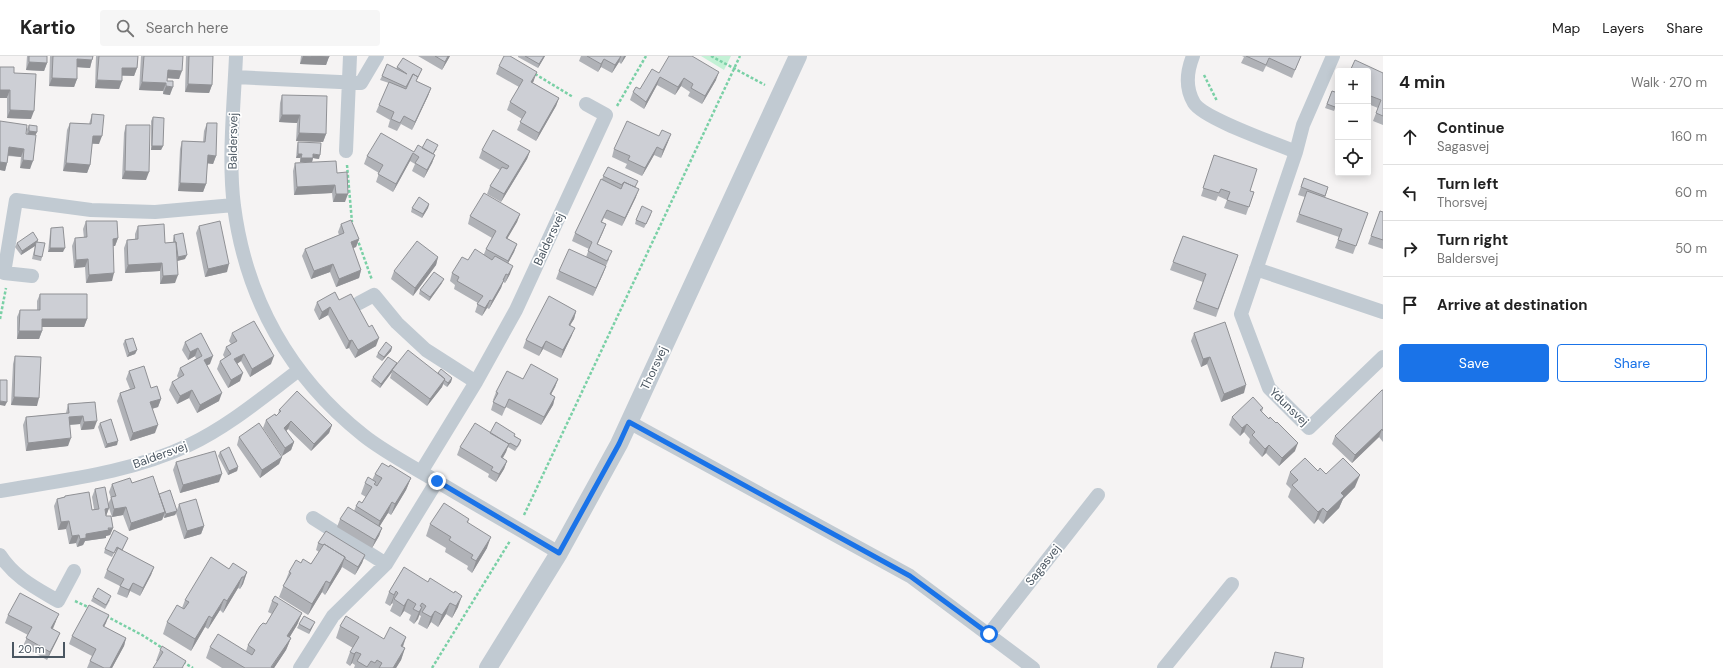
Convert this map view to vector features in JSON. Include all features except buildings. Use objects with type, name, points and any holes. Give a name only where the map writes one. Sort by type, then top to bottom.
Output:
[{"type":"street","name":"Baldersvej","points":[[236,56],[232,164],[234,205],[242,252],[253,288],[271,328],[299,370],[327,403],[364,436],[420,472],[559,553]]},
{"type":"street","points":[[346,151],[350,56]]},
{"type":"street","points":[[235,77],[361,83],[377,56]]},
{"type":"street","name":"Thorsvej","points":[[488,668],[559,553],[619,444],[798,56]]},
{"type":"street","points":[[1193,56],[1188,69],[1188,89],[1194,104],[1210,117],[1296,152]]},
{"type":"street","name":"Ydunsvej","points":[[1333,56],[1303,125],[1296,152],[1241,314],[1269,388],[1309,428],[1383,356]]},
{"type":"street","points":[[586,104],[606,115]]},
{"type":"street","name":"Baldersvej","points":[[420,472],[476,382],[516,310],[606,115]]},
{"type":"street","points":[[32,276],[4,273],[16,200],[91,210],[155,212],[234,205]]},
{"type":"street","points":[[1256,269],[1383,312]]},
{"type":"street","points":[[359,303],[374,295],[397,323],[426,350],[476,382]]},
{"type":"street","name":"Baldersvej","points":[[0,491],[99,474],[149,462],[189,445],[233,420],[299,370]]},
{"type":"street","points":[[629,422],[910,576],[1033,668]]},
{"type":"street","points":[[300,668],[333,616],[386,564],[437,481]]},
{"type":"street","name":"Sagasvej","points":[[989,634],[1098,495]]},
{"type":"street","points":[[313,518],[386,564]]},
{"type":"street","points":[[0,555],[5,563],[23,581],[58,601],[74,571]]},
{"type":"street","points":[[1164,668],[1232,584]]},
{"type":"path","points":[[606,115],[615,110],[646,56]]},
{"type":"path","points":[[711,56],[781,93]]},
{"type":"path","points":[[432,668],[517,529],[740,56]]},
{"type":"path","points":[[1202,70],[1218,104]]},
{"type":"path","points":[[531,72],[586,104]]},
{"type":"path","points":[[346,151],[352,223]]},
{"type":"path","points":[[357,237],[372,279],[374,295]]},
{"type":"path","points":[[0,319],[6,286],[4,273]]},
{"type":"path","points":[[58,601],[77,601],[96,611]]},
{"type":"path","points":[[103,614],[142,635],[167,651]]},
{"type":"path","points":[[180,660],[193,668]]},
{"type":"green space","points":[[701,56],[731,56],[724,70]]},
{"type":"route","points":[[437,481],[559,553],[619,444],[629,422],[910,576],[989,634]]}]
